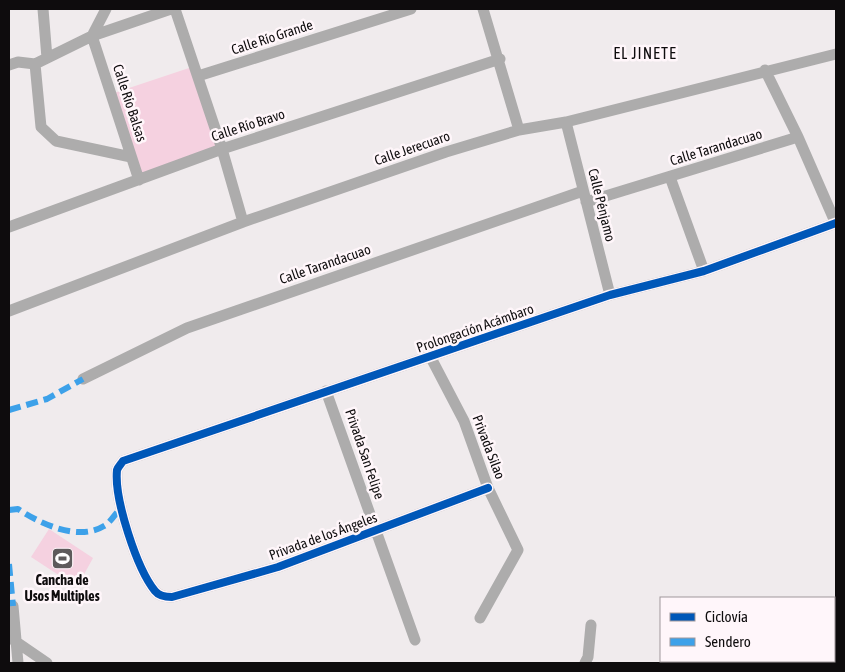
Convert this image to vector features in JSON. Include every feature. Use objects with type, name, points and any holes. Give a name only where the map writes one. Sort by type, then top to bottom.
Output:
[{"type":"street","points":[[44,9],[47,58]]},
{"type":"street","points":[[92,36],[106,9]]},
{"type":"street","points":[[9,65],[18,62],[34,64],[92,36],[170,9]]},
{"type":"street","points":[[175,9],[222,149],[243,222]]},
{"type":"street","name":"Calle Río Grande","points":[[198,76],[411,9]]},
{"type":"street","points":[[483,9],[500,59],[519,130]]},
{"type":"street","name":"Calle Río Balsas","points":[[92,36],[139,180]]},
{"type":"street","name":"Calle Jerecuaro","points":[[9,311],[243,222],[446,152],[519,130],[566,122],[764,70],[836,54]]},
{"type":"street","name":"Calle Río Bravo","points":[[9,226],[222,149],[500,59]]},
{"type":"street","points":[[34,64],[41,127],[56,141],[131,157]]},
{"type":"street","points":[[764,70],[798,137],[836,223]]},
{"type":"street","name":"Calle Pénjamo","points":[[566,122],[610,295]]},
{"type":"street","name":"Calle Tarandacuao","points":[[83,379],[187,328],[585,196],[670,177],[798,137]]},
{"type":"street","points":[[670,177],[704,271]]},
{"type":"street","name":"Prolongación Acámbaro","points":[[163,597],[155,592],[141,567],[120,509],[117,469],[123,460],[610,295],[704,271],[836,223]]},
{"type":"street","name":"Privada Silao","points":[[430,356],[464,420],[488,488],[518,550],[480,618]]},
{"type":"street","name":"Privada San Felipe","points":[[326,391],[415,640]]},
{"type":"street","name":"Privada de los Ángeles","points":[[163,597],[172,597],[278,567],[488,488]]},
{"type":"street","points":[[13,606],[13,639],[18,663]]},
{"type":"street","points":[[585,663],[588,657],[591,625]]},
{"type":"street","points":[[13,639],[47,663]]},
{"type":"shaded area","points":[[195,66],[222,149],[139,180],[111,94]]},
{"type":"shaded area","name":"Cancha de Usos Multiples","points":[[49,529],[93,558],[77,587],[31,557]]},
{"type":"marked path","points":[[9,410],[47,399],[83,379]]},
{"type":"marked path","points":[[9,510],[18,509],[37,520],[59,529],[83,532],[104,526],[120,509]]},
{"type":"marked path","points":[[9,564],[13,606]]},
{"type":"cycle path","points":[[488,488],[278,567],[169,597],[160,595],[155,591],[148,581],[134,551],[119,498],[117,470],[123,461],[610,295],[704,271],[836,223]]},
{"type":"place","name":"Cancha de Usos Multiples","points":[[62,558]]},
{"type":"district","name":"EL JINETE","points":[[645,53]]}]
